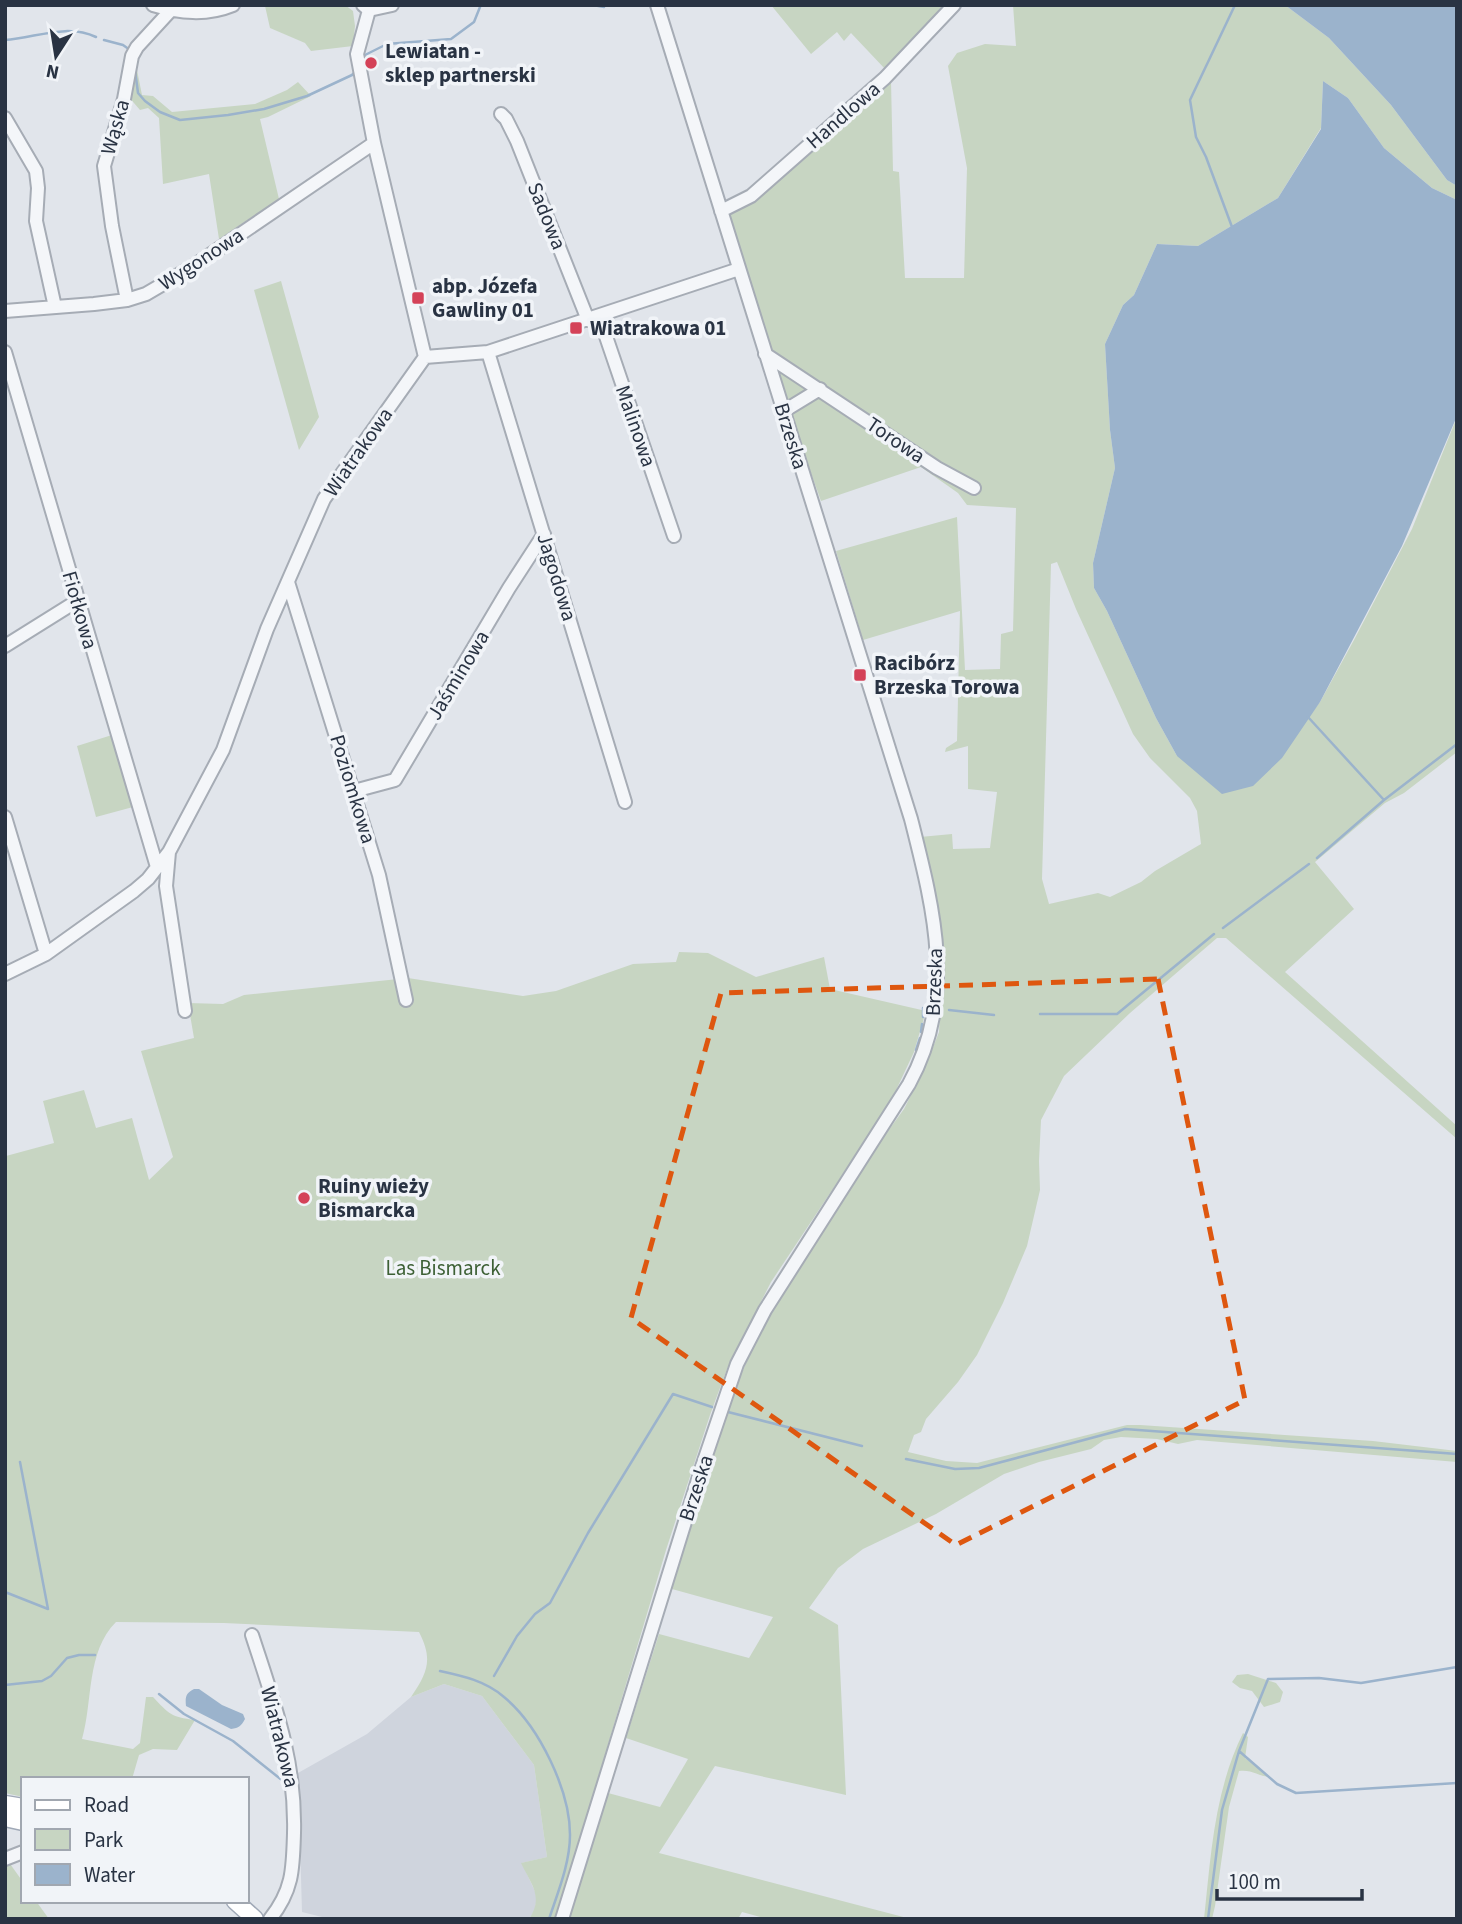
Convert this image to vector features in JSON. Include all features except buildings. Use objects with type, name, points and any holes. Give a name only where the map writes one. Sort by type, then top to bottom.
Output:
[{"type":"main road","points":[[237,1903],[254,1919]]},
{"type":"street","points":[[153,5],[171,10],[215,12],[233,5]]},
{"type":"street","points":[[392,5],[366,7],[357,54],[374,143],[425,358],[488,352],[739,269]]},
{"type":"street","name":"Brzeska","points":[[562,1919],[702,1467],[737,1364],[765,1310],[909,1084],[926,1049],[934,1022],[938,978],[936,939],[916,839],[657,5]]},
{"type":"street","name":"Handlowa","points":[[721,211],[751,196],[885,78],[954,5]]},
{"type":"street","name":"Wąska","points":[[127,300],[112,226],[104,166],[124,99],[132,56],[171,10]]},
{"type":"street","name":"Sadowa","points":[[501,114],[517,141],[594,318]]},
{"type":"street","points":[[5,118],[36,171],[36,221],[55,307]]},
{"type":"street","name":"Wygonowa","points":[[5,311],[127,300],[146,294],[167,283],[374,143]]},
{"type":"street","name":"Malinowa","points":[[594,318],[674,536]]},
{"type":"street","name":"Fiołkowa","points":[[5,352],[157,867]]},
{"type":"street","name":"Jagodowa","points":[[488,352],[625,802]]},
{"type":"street","name":"Torowa","points":[[765,354],[937,468],[974,488]]},
{"type":"street","name":"Wiatrakowa","points":[[5,974],[46,954],[134,891],[169,852],[223,750],[256,660],[324,499],[425,358]]},
{"type":"street","points":[[783,411],[820,388]]},
{"type":"street","name":"Jaśminowa","points":[[354,791],[395,780],[544,534]]},
{"type":"street","name":"Poziomkowa","points":[[288,582],[379,875],[407,1000]]},
{"type":"street","points":[[5,646],[77,601]]},
{"type":"street","points":[[5,817],[46,954]]},
{"type":"street","name":"Wiatrakowa","points":[[169,852],[166,886],[185,1011]]},
{"type":"street","points":[[148,878],[166,886]]},
{"type":"street","name":"Wiatrakowa","points":[[252,1635],[283,1732],[291,1763],[295,1799],[291,1883],[270,1919]]},
{"type":"highlighted area","points":[[1158,979],[1245,1400],[956,1545],[631,1318],[721,993]]},
{"type":"shaded area","points":[[444,1684],[482,1696],[534,1765],[547,1857],[522,1863],[537,1896],[535,1910],[529,1919],[330,1919],[302,1912],[298,1773],[367,1734],[411,1697]]},
{"type":"green space","points":[[345,5],[353,11],[353,46],[311,51],[305,43],[270,28],[265,6]]},
{"type":"green space","points":[[771,5],[947,5],[886,70],[851,33],[844,41],[837,32],[811,54]]},
{"type":"green space","points":[[1013,5],[1285,5],[1329,38],[1391,105],[1447,180],[1457,186],[1457,200],[1432,188],[1384,148],[1348,98],[1323,81],[1321,128],[1278,198],[1198,246],[1157,244],[1134,295],[1123,305],[1105,344],[1115,468],[1093,563],[1094,588],[1177,756],[1308,717],[1320,702],[1412,529],[1457,417],[1457,752],[1404,793],[1385,803],[1315,862],[1354,909],[1285,972],[1457,1126],[1457,1139],[1226,938],[1217,938],[1130,1013],[1064,1076],[1041,1120],[1040,1190],[1027,1246],[977,1355],[926,1419],[921,1432],[914,1435],[908,1452],[946,1461],[977,1463],[1127,1425],[1140,1425],[1373,1441],[1457,1451],[1457,1462],[1197,1440],[1178,1444],[1157,1439],[1121,1437],[1104,1440],[1091,1449],[1004,1474],[936,1514],[863,1549],[838,1568],[809,1608],[838,1625],[846,1795],[715,1766],[659,1853],[911,1919],[768,1919],[742,1912],[738,1919],[569,1919],[608,1793],[660,1807],[688,1759],[626,1738],[659,1634],[749,1658],[773,1617],[672,1589],[728,1404],[763,1325],[859,1171],[904,1109],[939,1032],[941,935],[932,880],[920,837],[952,834],[953,849],[990,848],[997,792],[968,789],[968,746],[945,752],[946,748],[957,741],[960,611],[863,640],[836,551],[957,517],[965,670],[1000,669],[1001,634],[1013,631],[1016,508],[967,505],[958,493],[921,467],[821,501],[726,215],[769,185],[891,81],[893,171],[899,172],[905,278],[964,278],[967,168],[948,66],[957,53],[985,44],[1016,46]],"holes":[[[1057,562],[1133,734],[1150,758],[1190,798],[1197,811],[1201,844],[1141,882],[1110,897],[1098,893],[1049,904],[1042,879],[1051,564]]]},
{"type":"green space","points":[[135,60],[142,95],[153,96],[172,112],[255,104],[287,90],[298,82],[311,96],[260,119],[279,199],[219,239],[209,174],[163,184],[159,118],[148,108],[140,110],[128,96]]},
{"type":"green space","points":[[281,281],[319,417],[299,450],[254,290]]},
{"type":"green space","points":[[112,735],[133,807],[96,817],[77,746]]},
{"type":"green space","name":"Las Bismarck","points":[[679,952],[708,953],[756,977],[824,957],[830,989],[926,1011],[914,1052],[890,1103],[771,1282],[727,1369],[666,1550],[556,1919],[529,1919],[536,1897],[521,1863],[547,1857],[534,1765],[482,1696],[444,1684],[411,1697],[427,1665],[426,1650],[419,1632],[224,1623],[116,1622],[106,1634],[95,1662],[82,1739],[133,1749],[140,1743],[146,1697],[153,1697],[171,1714],[195,1720],[177,1750],[153,1749],[139,1755],[133,1777],[21,1777],[21,1797],[5,1793],[5,1155],[54,1143],[43,1101],[84,1090],[96,1128],[132,1118],[149,1180],[173,1157],[141,1051],[194,1038],[188,1003],[223,1004],[244,995],[408,978],[523,996],[556,991],[633,964],[676,962]]},
{"type":"green space","points":[[1248,1674],[1276,1683],[1283,1692],[1280,1702],[1264,1707],[1252,1691],[1240,1688],[1232,1682],[1237,1675]]},
{"type":"green space","points":[[1243,1733],[1248,1737],[1245,1758],[1270,1777],[1239,1771],[1229,1807],[1212,1919],[1204,1919],[1215,1824],[1233,1755]]},
{"type":"green space","points":[[8,1861],[21,1879],[21,1903],[37,1903],[49,1919],[5,1919],[5,1862]]},
{"type":"water","points":[[1285,5],[1457,5],[1457,186],[1447,180],[1391,105],[1329,38]]},
{"type":"water","points":[[1323,81],[1348,98],[1384,148],[1432,188],[1457,200],[1457,416],[1402,546],[1320,702],[1282,758],[1253,786],[1222,794],[1177,756],[1094,588],[1093,563],[1115,468],[1105,344],[1123,305],[1134,295],[1157,244],[1198,246],[1278,198],[1321,129]]},
{"type":"water","points":[[194,1689],[199,1689],[222,1705],[243,1714],[245,1719],[238,1727],[231,1729],[186,1706],[187,1696]]},
{"type":"waterway","points":[[593,5],[604,7]]},
{"type":"waterway","points":[[1232,227],[1196,137],[1190,100],[1235,5]]},
{"type":"waterway","points":[[363,56],[387,44],[451,39],[474,22],[480,7]]},
{"type":"waterway","points":[[5,40],[62,31],[96,37]]},
{"type":"waterway","points":[[104,40],[123,45],[130,50]]},
{"type":"waterway","points":[[135,70],[138,93],[145,101],[160,112],[180,120],[264,109],[307,96],[356,71]]},
{"type":"waterway","points":[[1308,717],[1384,800]]},
{"type":"waterway","points":[[1317,858],[1384,800],[1457,744]]},
{"type":"waterway","points":[[1223,928],[1309,864]]},
{"type":"waterway","points":[[1040,1014],[1117,1014],[1214,934]]},
{"type":"waterway","points":[[923,1008],[923,1017]]},
{"type":"waterway","points":[[949,1010],[994,1015]]},
{"type":"waterway","points":[[921,1032],[922,1024]]},
{"type":"waterway","points":[[916,1050],[920,1038]]},
{"type":"waterway","points":[[494,1676],[517,1636],[535,1614],[550,1603],[588,1533],[673,1394],[712,1407]]},
{"type":"waterway","points":[[728,1412],[862,1446]]},
{"type":"waterway","points":[[906,1459],[955,1469],[979,1468],[1125,1429],[1457,1454]]},
{"type":"waterway","points":[[5,1592],[48,1609],[20,1462]]},
{"type":"waterway","points":[[5,1685],[42,1681],[51,1676],[67,1658],[95,1655]]},
{"type":"waterway","points":[[1239,1751],[1268,1679],[1319,1678],[1361,1683],[1457,1667]]},
{"type":"waterway","points":[[440,1671],[466,1677],[497,1691],[529,1724],[550,1760],[565,1799],[570,1835],[566,1867],[549,1919]]},
{"type":"waterway","points":[[159,1694],[184,1714],[233,1741],[283,1781]]},
{"type":"waterway","points":[[1208,1919],[1222,1810],[1239,1751],[1277,1784],[1296,1793],[1457,1783]]},
{"type":"place","name":"Lewiatan - sklep partnerski","points":[[371,63]]},
{"type":"place","name":"abp. Józefa Gawliny 01","points":[[418,298]]},
{"type":"place","name":"Wiatrakowa 01","points":[[576,328]]},
{"type":"place","name":"Racibórz Brzeska Torowa","points":[[860,675]]},
{"type":"place","name":"Ruiny wieży Bismarcka","points":[[304,1198]]}]
